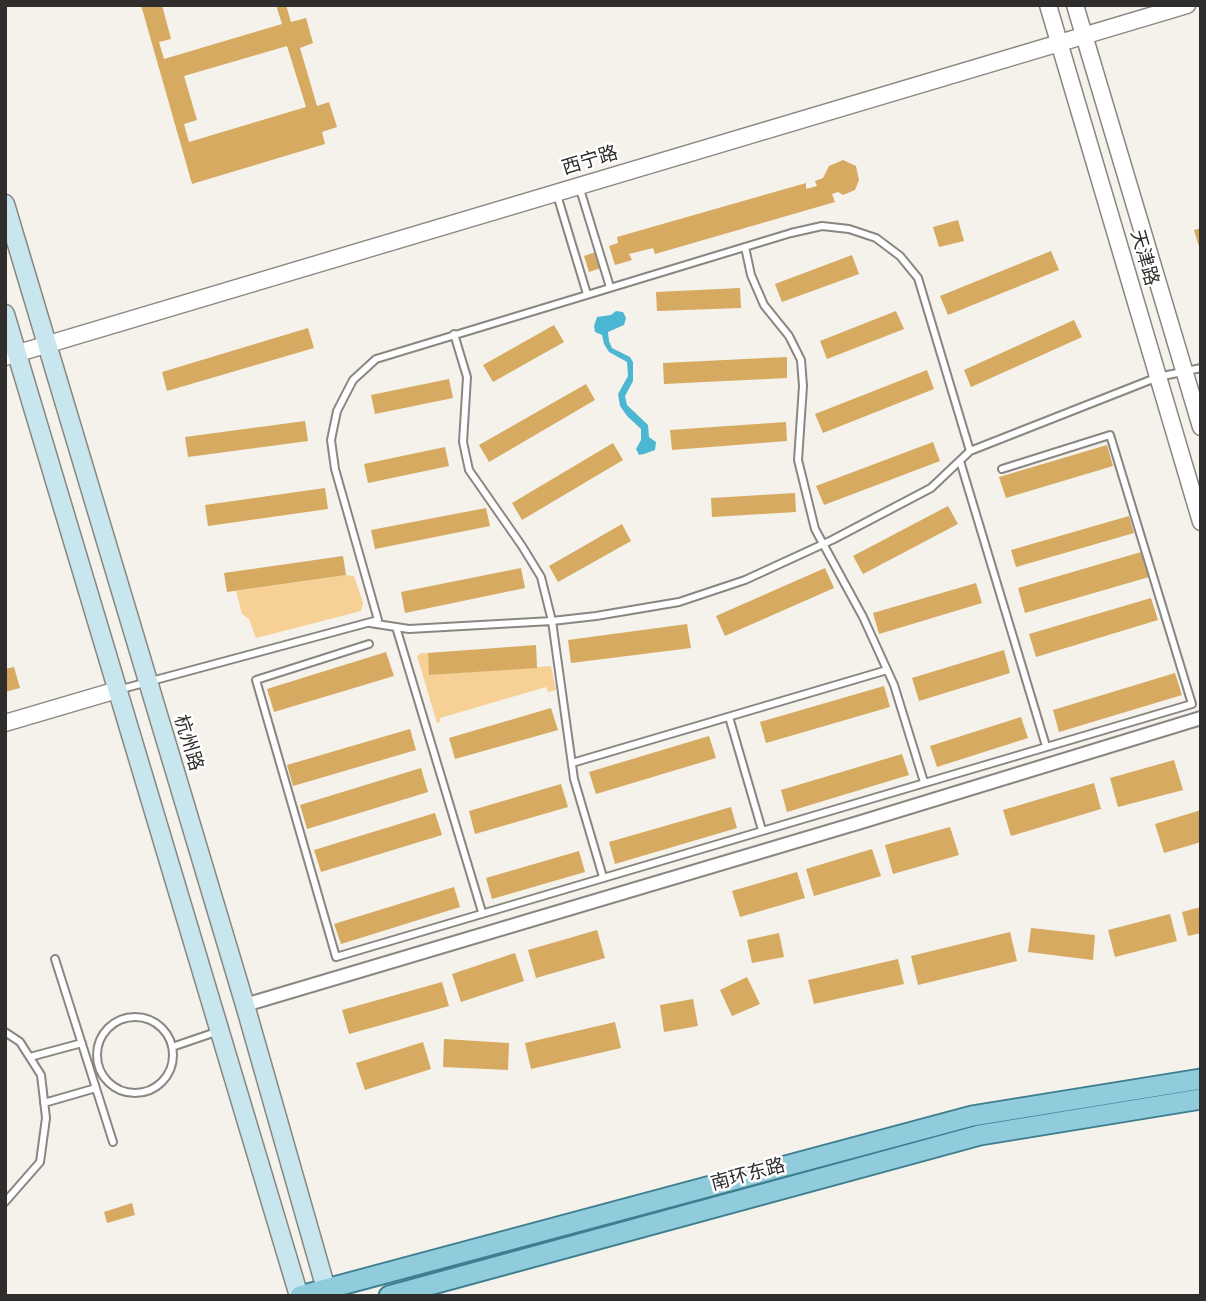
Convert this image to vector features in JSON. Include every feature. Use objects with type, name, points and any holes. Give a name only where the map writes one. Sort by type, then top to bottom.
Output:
[{"type":"main road","name":"杭州路","points":[[5,204],[245,1005],[327,1292]]},
{"type":"main road","points":[[5,314],[11,355],[117,690],[299,1296]]},
{"type":"main road","name":"南环东路","points":[[299,1296],[327,1292],[972,1116],[1201,1079]]},
{"type":"main road","name":"南环东路","points":[[388,1296],[980,1135],[1201,1099]]},
{"type":"street","name":"天津路","points":[[1048,5],[1201,522]]},
{"type":"street","name":"天津路","points":[[1075,5],[1201,427]]},
{"type":"street","name":"西宁路","points":[[11,355],[1187,5]]},
{"type":"street","points":[[5,723],[117,690]]},
{"type":"street","points":[[245,1005],[1201,718]]},
{"type":"lane","points":[[579,186],[610,287]]},
{"type":"lane","points":[[557,193],[587,294]]},
{"type":"lane","points":[[117,690],[378,620],[335,469],[331,440],[337,411],[354,380],[376,359],[745,247],[822,226],[849,229],[876,238],[900,256],[918,278],[970,451]]},
{"type":"lane","points":[[745,247],[751,275],[764,305],[789,336],[801,360],[803,386],[798,460],[815,530],[863,617],[894,685],[924,782]]},
{"type":"lane","points":[[454,334],[467,377],[463,442],[469,470],[541,577],[552,621],[574,779],[603,877]]},
{"type":"lane","points":[[368,622],[408,629],[552,621],[596,617],[680,601],[745,580],[824,544],[931,488],[970,451],[1158,377],[1201,368]]},
{"type":"lane","points":[[369,644],[256,680],[336,957],[1192,704],[1110,435],[1002,469]]},
{"type":"lane","points":[[960,461],[1046,746]]},
{"type":"lane","points":[[396,627],[482,912]]},
{"type":"lane","points":[[572,763],[887,670]]},
{"type":"lane","points":[[729,717],[762,830]]},
{"type":"lane","points":[[55,959],[113,1142]]},
{"type":"lane","points":[[135,1016],[155,1021],[169,1036],[172,1046],[174,1055],[168,1075],[154,1088],[134,1093],[115,1088],[101,1074],[96,1054],[102,1035],[116,1021],[135,1016]]},
{"type":"lane","points":[[172,1046],[218,1031]]},
{"type":"lane","points":[[5,1032],[20,1042],[41,1075],[46,1118],[40,1162],[5,1202]]},
{"type":"lane","points":[[30,1057],[82,1043]]},
{"type":"lane","points":[[89,1067],[98,1063]]},
{"type":"lane","points":[[44,1103],[96,1087]]},
{"type":"shaded area","points":[[354,576],[363,603],[361,611],[256,638],[249,619],[242,614],[236,591]]},
{"type":"shaded area","points":[[428,653],[430,675],[551,666],[556,690],[548,692],[546,687],[440,718],[437,723],[417,656]]},
{"type":"water","points":[[616,311],[623,312],[626,318],[624,325],[608,332],[609,341],[612,348],[630,357],[633,362],[633,381],[625,396],[627,405],[648,425],[649,437],[656,442],[655,450],[639,455],[636,449],[641,440],[641,429],[620,406],[618,394],[628,376],[627,362],[609,352],[602,335],[595,332],[594,326],[597,317],[611,315]]},
{"type":"building","points":[[141,5],[162,5],[171,39],[159,42],[164,59],[282,24],[276,5],[286,5],[291,22],[306,18],[313,43],[300,48],[317,106],[329,102],[337,127],[322,132],[325,144],[192,184]],"holes":[[[287,46],[306,107],[189,142],[184,124],[197,120],[184,76]]]},
{"type":"building","points":[[843,160],[856,166],[859,180],[855,190],[843,195],[838,192],[832,194],[835,202],[655,254],[653,248],[629,254],[632,260],[615,265],[609,246],[618,243],[617,237],[806,183],[806,189],[817,186],[815,181],[823,178],[829,166]]},
{"type":"building","points":[[958,220],[964,241],[939,247],[933,227]]},
{"type":"building","points":[[1201,228],[1201,250],[1200,250],[1194,230]]},
{"type":"building","points":[[1051,251],[1059,270],[948,315],[940,296]]},
{"type":"building","points":[[596,252],[601,268],[589,272],[584,256]]},
{"type":"building","points":[[852,255],[859,274],[782,302],[775,284]]},
{"type":"building","points":[[740,288],[741,308],[657,311],[656,292]]},
{"type":"building","points":[[896,311],[904,329],[827,359],[820,341]]},
{"type":"building","points":[[1074,320],[1082,337],[971,387],[964,370]]},
{"type":"building","points":[[554,325],[564,342],[493,382],[483,365]]},
{"type":"building","points":[[308,328],[314,348],[167,391],[162,372]]},
{"type":"building","points":[[787,357],[787,378],[664,384],[663,363]]},
{"type":"building","points":[[927,370],[934,389],[823,433],[815,414]]},
{"type":"building","points":[[449,379],[453,398],[375,414],[371,395]]},
{"type":"building","points":[[586,384],[595,400],[489,462],[479,445]]},
{"type":"building","points":[[305,421],[308,441],[188,457],[185,437]]},
{"type":"building","points":[[786,422],[787,441],[672,450],[670,430]]},
{"type":"building","points":[[933,442],[940,461],[824,505],[816,486]]},
{"type":"building","points":[[613,443],[623,460],[522,520],[512,503]]},
{"type":"building","points":[[1107,445],[1113,466],[1006,498],[999,477]]},
{"type":"building","points":[[445,447],[449,466],[368,483],[364,464]]},
{"type":"building","points":[[325,488],[328,509],[208,526],[205,505]]},
{"type":"building","points":[[795,493],[796,512],[712,517],[711,498]]},
{"type":"building","points":[[948,506],[958,524],[863,574],[853,556]]},
{"type":"building","points":[[486,508],[490,526],[375,549],[371,530]]},
{"type":"building","points":[[1129,516],[1134,533],[1016,567],[1011,550]]},
{"type":"building","points":[[622,524],[631,541],[558,582],[549,566]]},
{"type":"building","points":[[1141,552],[1149,577],[1025,613],[1018,588]]},
{"type":"building","points":[[343,556],[346,575],[227,592],[224,573]]},
{"type":"building","points":[[521,568],[525,588],[405,613],[401,592]]},
{"type":"building","points":[[825,568],[834,588],[725,636],[716,616]]},
{"type":"building","points":[[976,583],[982,603],[879,634],[873,613]]},
{"type":"building","points":[[1151,598],[1158,620],[1036,657],[1029,634]]},
{"type":"building","points":[[687,624],[691,648],[571,663],[568,640]]},
{"type":"building","points":[[536,645],[537,668],[429,675],[428,653]]},
{"type":"building","points":[[1004,650],[1010,673],[919,701],[912,678]]},
{"type":"building","points":[[386,652],[394,676],[274,712],[267,689]]},
{"type":"building","points":[[14,667],[20,688],[5,692],[5,669]]},
{"type":"building","points":[[1175,673],[1182,695],[1059,732],[1053,710]]},
{"type":"building","points":[[884,686],[890,707],[766,743],[760,722]]},
{"type":"building","points":[[551,708],[558,730],[455,759],[449,738]]},
{"type":"building","points":[[1021,717],[1028,738],[937,767],[930,746]]},
{"type":"building","points":[[410,729],[416,750],[293,786],[287,765]]},
{"type":"building","points":[[709,736],[716,758],[596,794],[589,772]]},
{"type":"building","points":[[902,754],[909,775],[787,812],[781,790]]},
{"type":"building","points":[[1174,760],[1183,790],[1118,807],[1110,778]]},
{"type":"building","points":[[421,768],[428,792],[307,829],[300,805]]},
{"type":"building","points":[[1094,783],[1101,809],[1011,836],[1003,810]]},
{"type":"building","points":[[561,784],[568,807],[475,834],[469,811]]},
{"type":"building","points":[[731,807],[737,828],[615,864],[609,842]]},
{"type":"building","points":[[1201,810],[1201,842],[1164,853],[1155,824]]},
{"type":"building","points":[[435,813],[442,835],[321,872],[314,850]]},
{"type":"building","points":[[950,827],[959,855],[893,874],[885,845]]},
{"type":"building","points":[[872,849],[881,876],[814,896],[806,869]]},
{"type":"building","points":[[579,851],[585,872],[492,899],[486,878]]},
{"type":"building","points":[[797,872],[805,898],[740,917],[732,891]]},
{"type":"building","points":[[454,887],[460,907],[341,944],[334,924]]},
{"type":"building","points":[[1201,907],[1201,933],[1188,936],[1182,912]]},
{"type":"building","points":[[1170,914],[1177,941],[1115,957],[1108,930]]},
{"type":"building","points":[[1031,928],[1095,935],[1093,960],[1028,952]]},
{"type":"building","points":[[597,930],[605,958],[536,978],[528,950]]},
{"type":"building","points":[[1010,932],[1017,961],[918,985],[911,956]]},
{"type":"building","points":[[779,933],[784,957],[752,963],[747,940]]},
{"type":"building","points":[[515,953],[524,981],[461,1002],[452,974]]},
{"type":"building","points":[[898,959],[904,984],[814,1004],[808,980]]},
{"type":"building","points":[[747,977],[760,1004],[732,1016],[720,990]]},
{"type":"building","points":[[442,982],[449,1006],[349,1034],[342,1010]]},
{"type":"building","points":[[693,999],[698,1026],[664,1032],[660,1005]]},
{"type":"building","points":[[615,1022],[621,1048],[531,1069],[525,1043]]},
{"type":"building","points":[[444,1039],[509,1043],[508,1070],[443,1067]]},
{"type":"building","points":[[423,1042],[431,1069],[365,1090],[356,1063]]},
{"type":"building","points":[[132,1203],[135,1215],[107,1223],[104,1212]]}]
